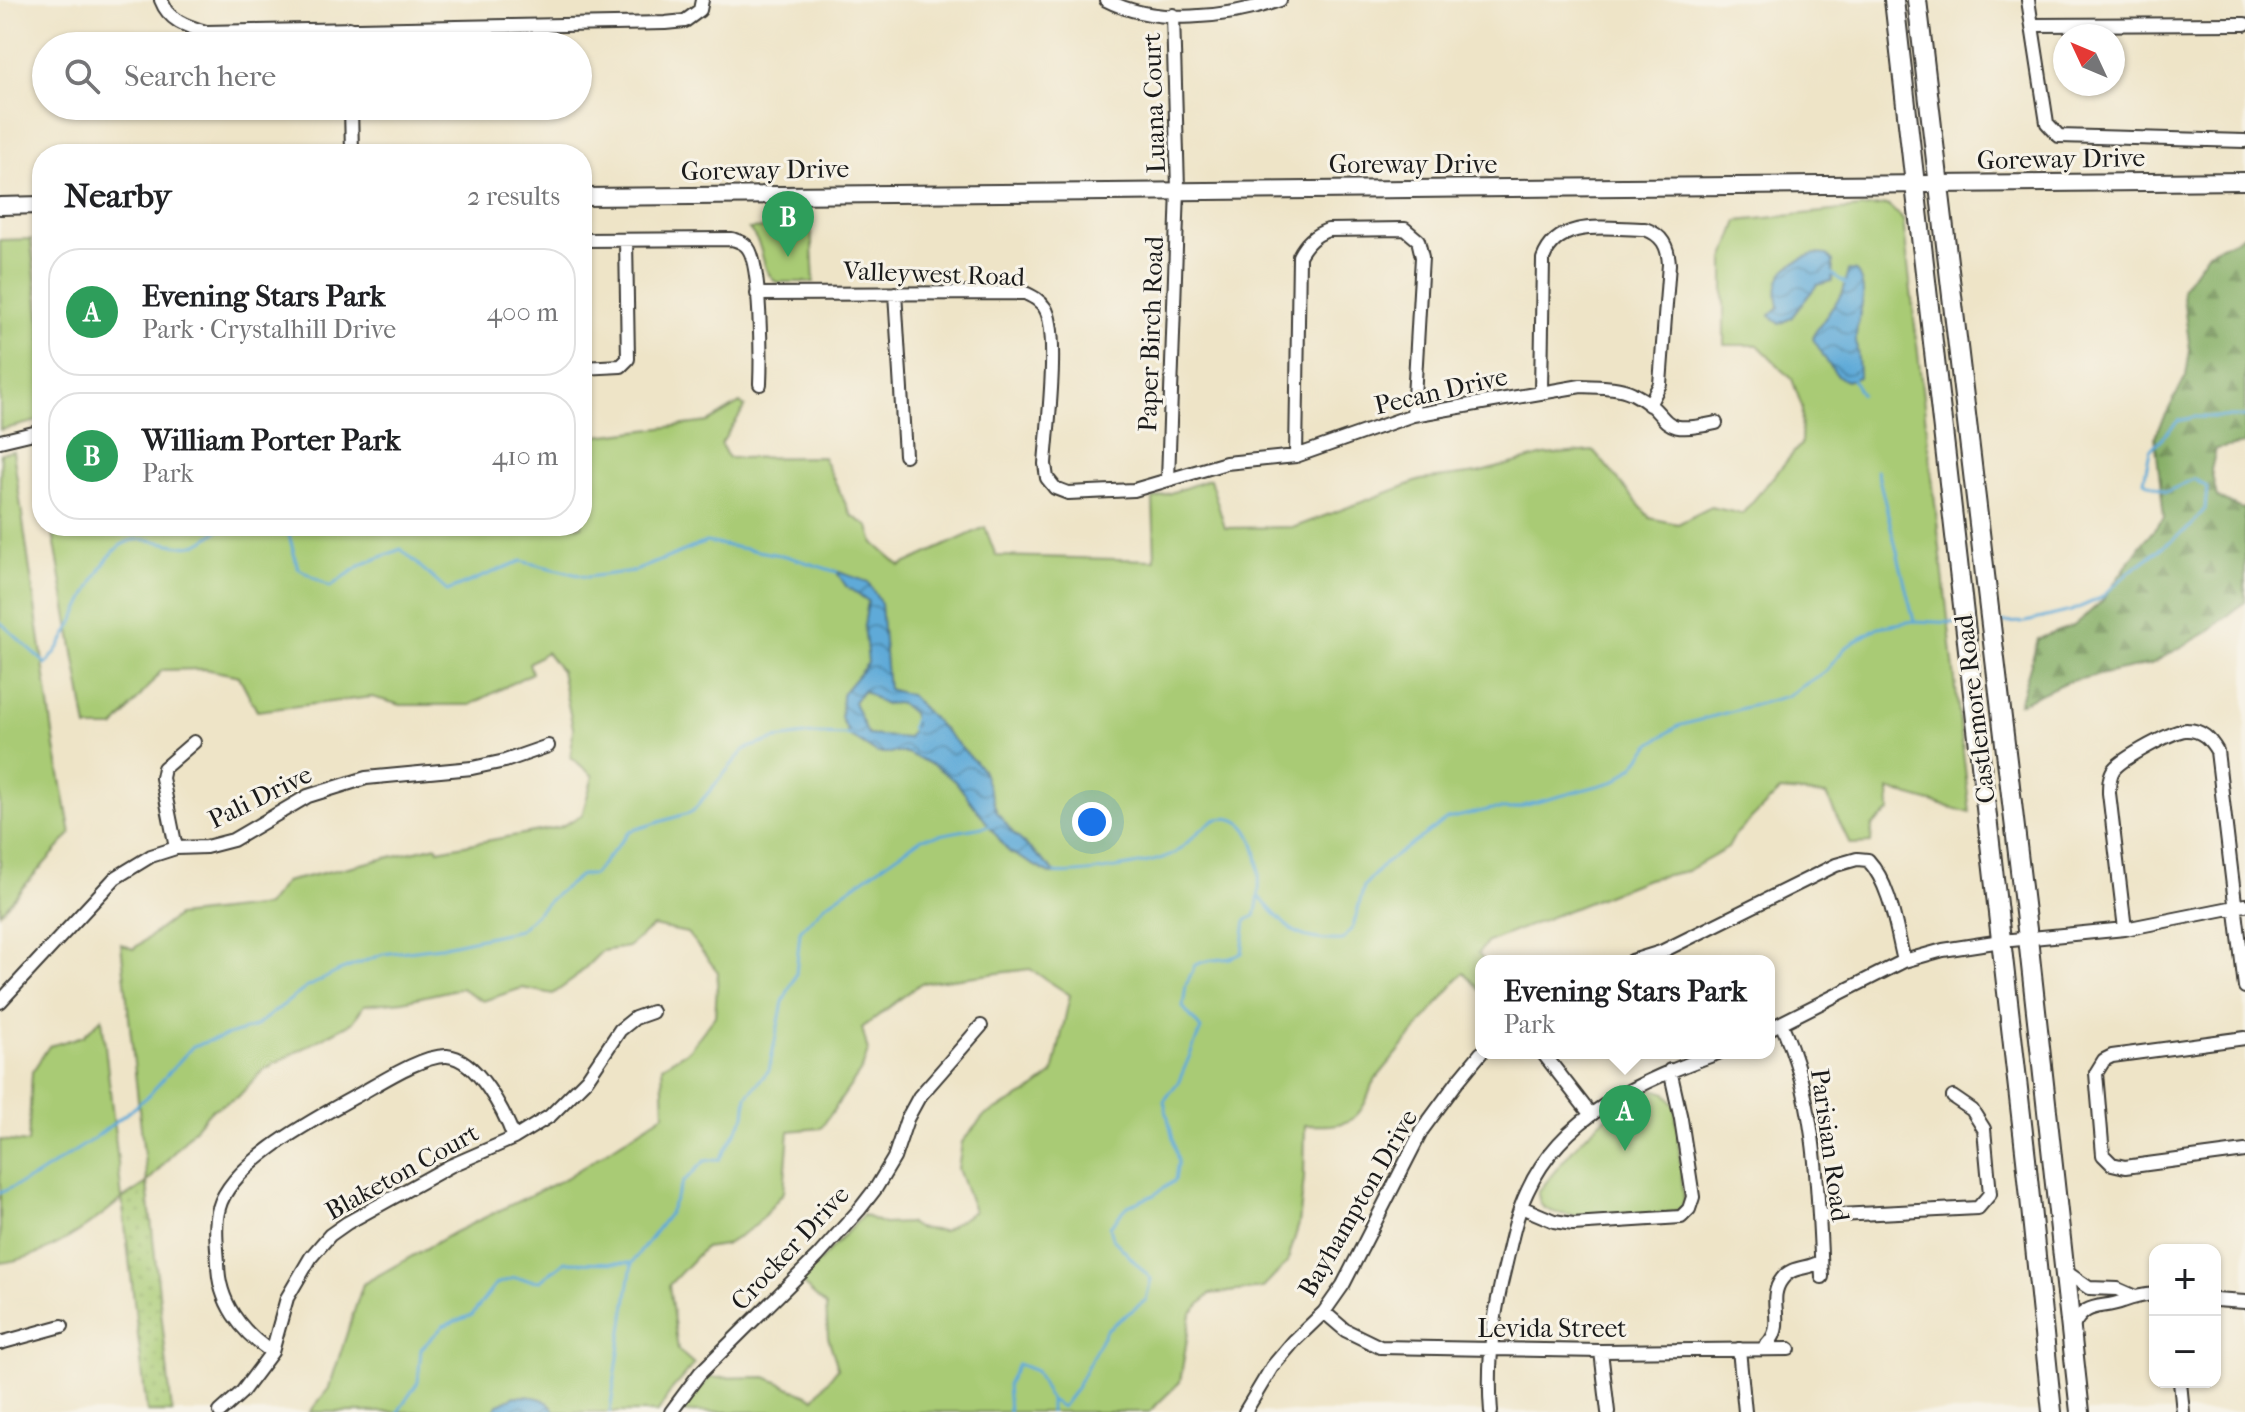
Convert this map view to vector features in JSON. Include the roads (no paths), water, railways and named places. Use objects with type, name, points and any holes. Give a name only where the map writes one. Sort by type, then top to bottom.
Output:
[{"type":"main road","name":"Castlemore Road","points":[[1894,0],[2052,1412]]},
{"type":"main road","name":"Castlemore Road","points":[[1917,0],[2028,938],[2080,1412]]},
{"type":"street","points":[[161,0],[166,12],[184,25],[206,32],[665,23],[685,21],[700,10],[702,0]]},
{"type":"street","points":[[1106,0],[1125,10],[1173,15],[1227,13],[1280,0]]},
{"type":"street","points":[[2028,0],[2047,123],[2059,136],[2245,141]]},
{"type":"street","name":"Luana Court","points":[[1173,15],[1178,189]]},
{"type":"street","points":[[2032,25],[2245,24]]},
{"type":"street","points":[[349,28],[349,32]]},
{"type":"street","points":[[351,120],[352,144]]},
{"type":"street","name":"Goreway Drive","points":[[592,197],[2245,181]]},
{"type":"street","name":"Paper Birch Road","points":[[1168,480],[1178,189]]},
{"type":"street","points":[[0,206],[32,205]]},
{"type":"street","points":[[1296,456],[1299,256],[1306,243],[1328,230],[1405,229],[1418,240],[1422,257],[1413,415]]},
{"type":"street","points":[[1541,392],[1543,259],[1547,248],[1558,235],[1572,229],[1645,229],[1664,242],[1669,253],[1660,384],[1649,405]]},
{"type":"street","points":[[592,240],[732,239],[742,242],[752,257],[757,294],[760,384]]},
{"type":"street","points":[[592,367],[621,366],[628,359],[626,240]]},
{"type":"street","points":[[895,293],[905,455]]},
{"type":"street","name":"Valleywest Road","points":[[757,294],[1025,293],[1037,299],[1049,317],[1052,339],[1045,464],[1047,478],[1055,488],[1068,493],[1134,490],[1168,480]]},
{"type":"street","name":"Pecan Drive","points":[[1168,480],[1235,461],[1296,456],[1413,415],[1581,386],[1608,387],[1631,393],[1649,405],[1668,425],[1681,429],[1716,423]]},
{"type":"street","points":[[0,441],[32,433]]},
{"type":"street","points":[[2125,929],[2109,793],[2110,778],[2123,760],[2184,729],[2199,732],[2211,741],[2217,751],[2240,906],[2245,987]]},
{"type":"street","points":[[176,848],[162,778],[164,768],[194,742]]},
{"type":"street","name":"Pali Drive","points":[[0,1002],[115,878],[135,864],[176,848],[206,847],[233,840],[308,796],[366,778],[472,768],[505,761],[548,746]]},
{"type":"street","points":[[1651,955],[1836,865],[1857,859],[1868,860],[1876,869],[1889,902],[1904,961]]},
{"type":"street","points":[[1775,1026],[1904,961],[1943,950],[2125,929],[2240,906]]},
{"type":"street","name":"Blaketon Court","points":[[220,1412],[242,1392],[272,1352],[287,1298],[311,1257],[330,1235],[450,1166],[514,1138],[550,1116],[587,1079],[620,1030],[635,1018],[652,1012]]},
{"type":"street","name":"Crocker Drive","points":[[671,1412],[700,1373],[849,1222],[876,1188],[894,1158],[907,1119],[919,1097],[981,1026]]},
{"type":"street","name":"Parisian Road","points":[[1775,1026],[1792,1046],[1806,1095],[1822,1277]]},
{"type":"street","points":[[2245,1038],[2112,1056],[2104,1060],[2096,1073],[2103,1155],[2112,1164],[2125,1167],[2245,1151]]},
{"type":"street","points":[[272,1352],[250,1335],[230,1310],[223,1296],[218,1272],[219,1206],[238,1179],[265,1153],[297,1129],[384,1080],[427,1060],[447,1056],[470,1067],[482,1081],[507,1120],[514,1138]]},
{"type":"street","name":"Bayhampton Drive","points":[[1245,1412],[1272,1367],[1324,1312],[1343,1285],[1422,1130],[1476,1059]]},
{"type":"street","points":[[1548,1059],[1591,1115]]},
{"type":"street","points":[[1491,1412],[1489,1349],[1499,1290],[1521,1207],[1537,1172],[1550,1155],[1603,1105],[1646,1080],[1701,1059]]},
{"type":"street","points":[[1521,1207],[1554,1221],[1573,1224],[1681,1217],[1689,1209],[1693,1197],[1670,1070]]},
{"type":"street","points":[[1819,1216],[1978,1208],[1985,1202],[1990,1194],[1984,1129],[1980,1118],[1953,1097]]},
{"type":"street","points":[[1762,1349],[1775,1336],[1779,1283],[1793,1269],[1813,1267],[1821,1261]]},
{"type":"street","points":[[2066,1272],[2089,1288],[2117,1289],[2133,1296]]},
{"type":"street","points":[[2072,1328],[2090,1308],[2149,1295]]},
{"type":"street","points":[[2221,1300],[2245,1302]]},
{"type":"street","name":"Levida Street","points":[[1324,1312],[1345,1330],[1380,1347],[1601,1351],[1789,1349]]},
{"type":"street","points":[[0,1343],[62,1326]]},
{"type":"street","points":[[1739,1349],[1745,1412]]},
{"type":"street","points":[[1601,1351],[1608,1412]]},
{"type":"street","points":[[2181,1388],[2183,1412]]},
{"type":"water","points":[[1814,254],[1827,255],[1833,261],[1832,281],[1817,285],[1791,318],[1780,324],[1770,315],[1779,307],[1778,287],[1783,272]]},
{"type":"water","points":[[1849,270],[1856,271],[1861,280],[1863,297],[1856,339],[1859,377],[1847,381],[1832,369],[1813,339],[1843,292]]},
{"type":"water","points":[[836,571],[868,582],[881,604],[888,689],[910,695],[982,769],[997,812],[1014,834],[1057,874],[1050,874],[1009,852],[956,782],[935,766],[907,753],[877,753],[849,735],[841,718],[842,694],[868,663],[864,625],[868,601],[846,586]],"holes":[[[863,690],[883,704],[900,703],[912,713],[915,724],[908,738],[868,735],[854,702]]]},
{"type":"water","points":[[515,1396],[543,1400],[555,1412],[493,1412],[499,1404]]},
{"type":"waterway","points":[[1830,273],[1847,284]]},
{"type":"waterway","points":[[1851,376],[1861,394]]},
{"type":"waterway","points":[[1997,623],[2026,622],[2071,611],[2101,598],[2129,572],[2190,527],[2205,509],[2207,487],[2194,479],[2166,492],[2144,481],[2150,450],[2178,421],[2194,417],[2245,417]]},
{"type":"waterway","points":[[1877,470],[1914,621]]},
{"type":"waterway","points":[[0,622],[46,664],[67,634],[95,578],[116,550],[136,540],[183,546],[211,536]]},
{"type":"waterway","points":[[289,536],[298,568],[330,587],[361,565],[401,549],[447,591],[521,561],[587,577],[635,571],[706,542],[786,556],[837,572]]},
{"type":"waterway","points":[[1260,898],[1296,932],[1315,939],[1343,940],[1353,927],[1364,886],[1384,864],[1447,819],[1492,809],[1512,809],[1616,781],[1634,766],[1651,744],[1678,726],[1787,696],[1826,671],[1845,648],[1878,627],[1914,621],[1958,623]]},
{"type":"waterway","points":[[914,732],[911,727],[915,717]]},
{"type":"waterway","points":[[0,1193],[36,1176],[92,1140],[146,1098],[193,1046],[254,1027],[306,988],[337,972],[383,954],[440,947],[519,930],[581,875],[593,875],[630,831],[692,812],[745,749],[776,739],[812,734],[852,735]]},
{"type":"waterway","points":[[1050,1400],[1062,1407],[1075,1390],[1106,1330],[1146,1300],[1151,1279],[1113,1239],[1110,1226],[1128,1206],[1154,1195],[1175,1180],[1178,1161],[1164,1101],[1179,1081],[1201,1029],[1183,1007],[1186,985],[1195,965],[1242,953],[1246,920],[1255,916],[1259,888],[1257,854],[1252,838],[1244,826],[1233,819],[1213,821],[1175,853],[1153,861],[1080,873],[1055,873]]},
{"type":"waterway","points":[[610,1412],[632,1263],[668,1215],[683,1182],[705,1161],[720,1159],[745,1116],[747,1096],[769,1070],[783,1002],[796,974],[800,931],[824,906],[922,838],[993,825]]},
{"type":"waterway","points":[[398,1412],[418,1382],[421,1349],[443,1326],[472,1315],[496,1284],[514,1278],[540,1281],[564,1262],[632,1263]]},
{"type":"waterway","points":[[1009,1412],[1007,1384],[1018,1364],[1036,1371],[1050,1400],[1050,1412]]},
{"type":"place","name":"William Porter Park","points":[[788,257]]},
{"type":"place","name":"Evening Stars Park","points":[[1625,1151]]}]
